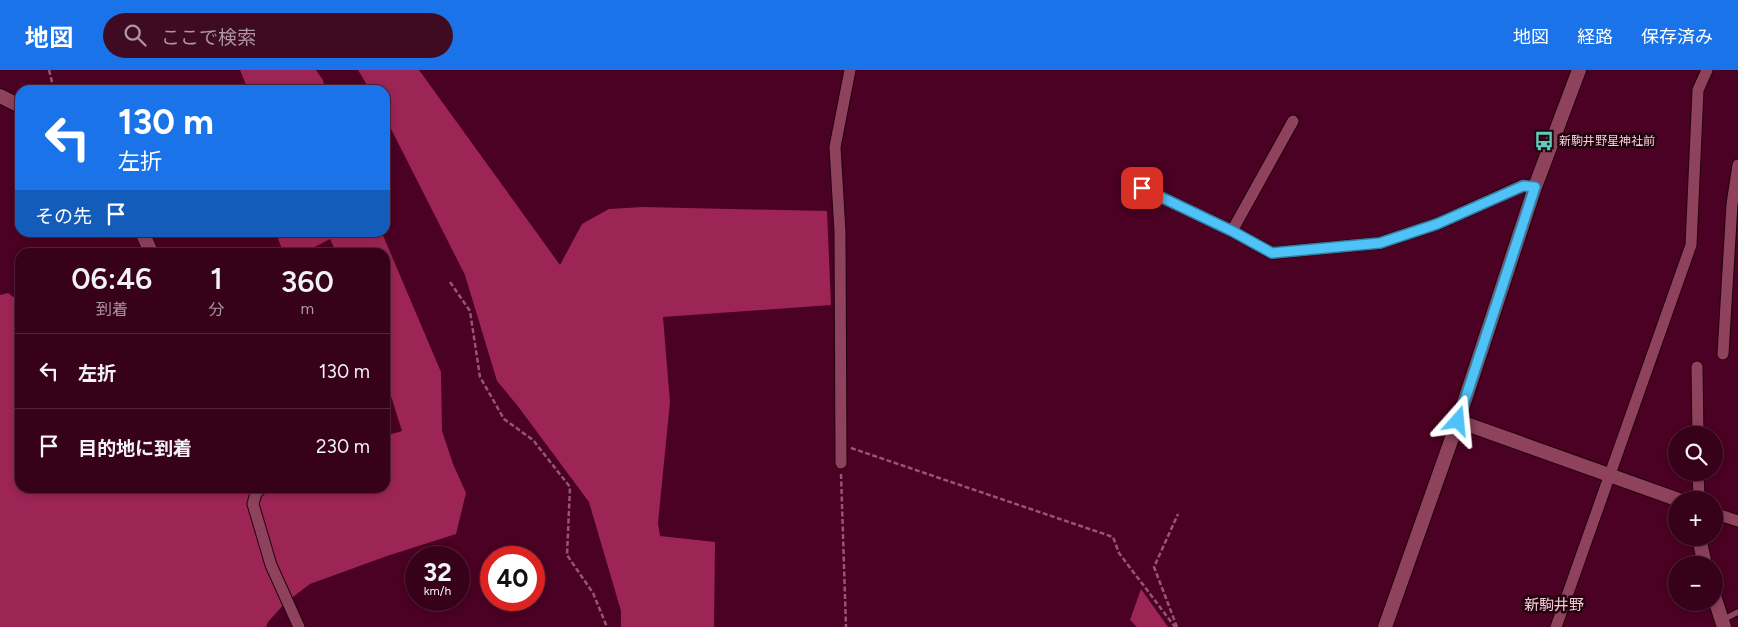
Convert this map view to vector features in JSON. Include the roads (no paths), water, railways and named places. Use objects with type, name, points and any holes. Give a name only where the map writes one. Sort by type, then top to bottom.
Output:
[{"type":"street","points":[[841,463],[840,232],[835,147],[850,70]]},
{"type":"street","points":[[1385,627],[1458,421],[1535,187],[1579,70]]},
{"type":"street","points":[[1556,627],[1691,245],[1698,90],[1707,70]]},
{"type":"street","points":[[0,96],[15,104]]},
{"type":"street","points":[[1232,231],[1293,121]]},
{"type":"street","points":[[1723,354],[1738,165]]},
{"type":"street","points":[[1142,188],[1232,231],[1272,253],[1380,243],[1437,224],[1523,186],[1535,187]]},
{"type":"street","points":[[1696,367],[1698,426]]},
{"type":"street","points":[[1458,421],[1668,496]]},
{"type":"street","points":[[256,493],[253,504],[271,566],[299,627]]},
{"type":"street","points":[[1723,515],[1738,521]]},
{"type":"street","points":[[1719,611],[1723,624]]},
{"type":"lane","points":[[1723,624],[1738,612]]},
{"type":"place","name":"新駒井野星神社前","points":[[1544,141]]},
{"type":"district","name":"新駒井野","points":[[1554,605]]}]
